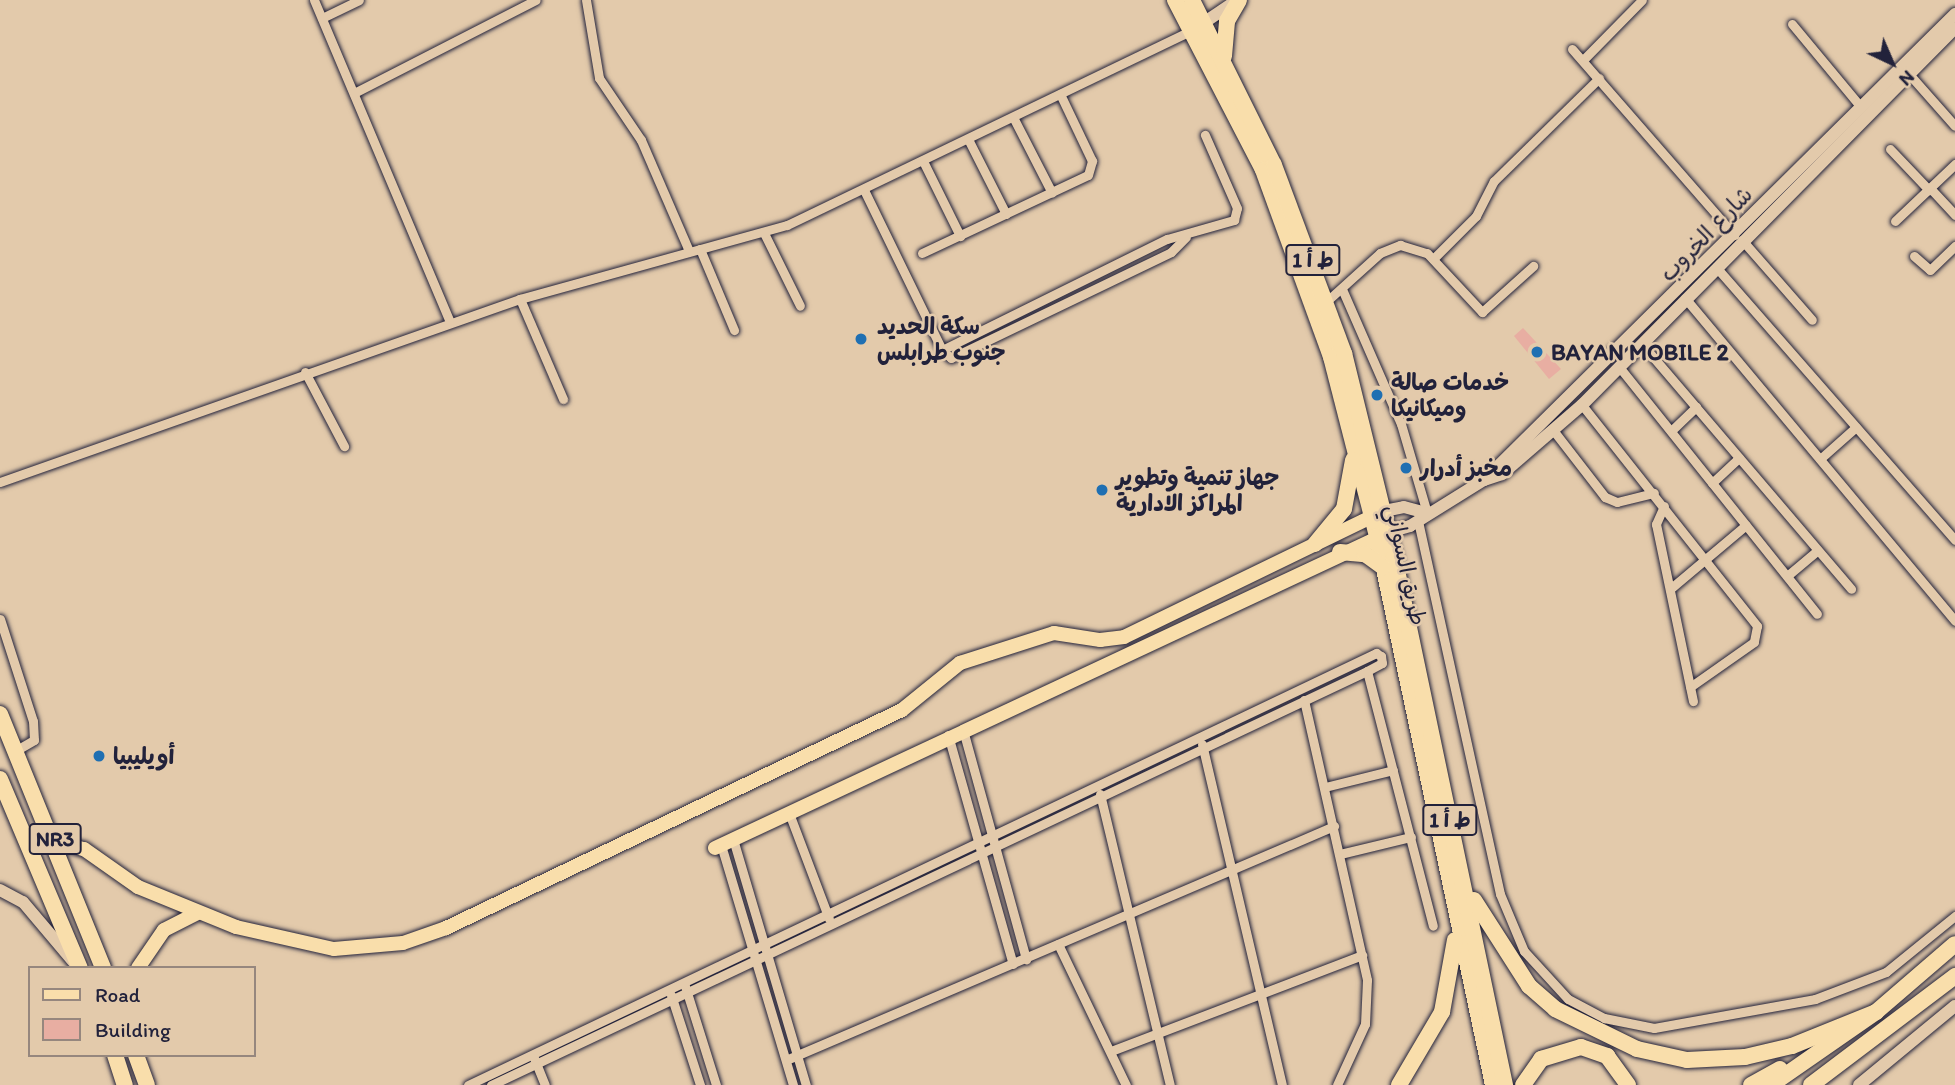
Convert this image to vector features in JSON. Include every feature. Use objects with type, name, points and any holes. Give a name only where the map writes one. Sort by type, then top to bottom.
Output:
[{"type":"highway","name":"طريق السواني","points":[[1175,0],[1225,62],[1313,278],[1354,440],[1378,514]]},
{"type":"highway","name":"طريق السواني","points":[[1192,0],[1199,27],[1248,136],[1313,278],[1328,300],[1383,534],[1456,881],[1493,1085]]},
{"type":"highway","points":[[1225,62],[1224,34],[1238,0]]},
{"type":"highway","points":[[1315,544],[1344,509],[1354,440]]},
{"type":"highway","name":"طريق السواني","points":[[1383,534],[1383,567],[1505,1085]]},
{"type":"highway","points":[[1340,552],[1365,554],[1383,567]]},
{"type":"highway","name":"NR3","points":[[0,714],[57,842],[102,966]]},
{"type":"highway","name":"NR3","points":[[0,779],[78,966]]},
{"type":"highway","points":[[1456,881],[1529,986],[1586,1028],[1637,1049],[1687,1060],[1745,1057],[1792,1045],[1876,1012]]},
{"type":"highway","points":[[1399,1085],[1432,1031],[1450,986],[1455,944],[1456,881]]},
{"type":"highway","points":[[1771,1085],[1876,1012],[1955,944]]},
{"type":"highway","points":[[1811,1085],[1955,976]]},
{"type":"highway","points":[[1751,1085],[1876,1012]]},
{"type":"highway","points":[[1524,1085],[1541,1059],[1581,1047],[1607,1056],[1628,1085]]},
{"type":"highway","points":[[1801,1085],[1850,1056]]},
{"type":"highway","points":[[1821,1085],[1850,1056]]},
{"type":"highway","points":[[116,1057],[125,1085]]},
{"type":"highway","points":[[137,1057],[147,1085]]},
{"type":"main road","points":[[1199,27],[1238,0]]},
{"type":"main road","name":"شارع الخروب","points":[[1484,480],[1502,474],[1582,405],[1588,391],[1861,107],[1955,14]]},
{"type":"main road","name":"شارع الخروب","points":[[1383,534],[1422,517],[1484,480],[1588,391],[1620,368],[1716,267],[1738,237],[1955,28]]},
{"type":"main road","points":[[57,842],[84,849],[138,887],[197,912],[334,949],[380,947],[425,936],[902,710],[960,663],[1054,633],[1118,639],[1378,514],[1404,507],[1422,517]]},
{"type":"main road","points":[[723,844],[962,728],[1383,534]]},
{"type":"main road","points":[[1191,605],[1197,621]]},
{"type":"main road","points":[[0,890],[20,899],[77,966]]},
{"type":"main road","points":[[139,966],[164,930],[197,912]]},
{"type":"main road","points":[[1859,1085],[1955,1006]]},
{"type":"street","points":[[314,0],[450,322]]},
{"type":"street","points":[[322,18],[359,0]]},
{"type":"street","points":[[354,93],[536,0]]},
{"type":"street","points":[[586,0],[599,78],[649,155],[734,330]]},
{"type":"street","points":[[1583,60],[1642,0]]},
{"type":"street","points":[[1792,24],[1861,107]]},
{"type":"street","points":[[0,482],[306,372],[520,299],[764,233],[864,190],[1199,27]]},
{"type":"street","points":[[1572,49],[1812,320]]},
{"type":"street","points":[[1909,74],[1955,125]]},
{"type":"street","points":[[1433,259],[1476,216],[1494,181],[1599,78]]},
{"type":"street","points":[[922,253],[1084,178],[1092,166],[1060,94]]},
{"type":"street","points":[[1013,117],[1052,193]]},
{"type":"street","points":[[942,350],[1167,239],[1186,237],[1234,220],[1238,212],[1205,135]]},
{"type":"street","points":[[968,139],[1006,214]]},
{"type":"street","points":[[1890,149],[1955,215]]},
{"type":"street","points":[[923,161],[960,236]]},
{"type":"street","points":[[1895,221],[1955,164]]},
{"type":"street","points":[[864,190],[942,350],[960,358],[1171,252],[1186,237]]},
{"type":"street","points":[[764,233],[800,306]]},
{"type":"street","points":[[1328,300],[1392,246],[1414,246],[1433,259],[1482,312],[1533,266]]},
{"type":"street","points":[[1914,256],[1930,270],[1955,246]]},
{"type":"street","points":[[1716,267],[1955,540]]},
{"type":"street","points":[[1342,289],[1401,424],[1500,894],[1524,951],[1568,999],[1604,1018],[1654,1028],[1805,1001],[1874,978],[1955,916]]},
{"type":"street","points":[[1685,298],[1955,621]]},
{"type":"street","points":[[520,299],[564,399]]},
{"type":"street","points":[[1642,344],[1851,589]]},
{"type":"street","points":[[1620,368],[1818,614]]},
{"type":"street","points":[[306,372],[344,446]]},
{"type":"street","points":[[1582,405],[1758,626],[1759,635],[1690,687]]},
{"type":"street","points":[[1671,431],[1696,407]]},
{"type":"street","points":[[1820,459],[1856,427]]},
{"type":"street","points":[[1553,430],[1605,498],[1617,502],[1654,493]]},
{"type":"street","points":[[1712,483],[1739,458]]},
{"type":"street","points":[[1664,506],[1656,524],[1693,701]]},
{"type":"street","points":[[1670,589],[1746,525]]},
{"type":"street","points":[[1787,576],[1818,550]]},
{"type":"street","points":[[0,619],[33,721],[34,740],[17,750]]},
{"type":"street","points":[[468,1085],[830,920],[1202,743],[1380,654],[1382,663],[1367,671],[1202,743]]},
{"type":"street","points":[[1367,671],[1433,926]]},
{"type":"street","points":[[1304,699],[1362,955],[1365,1024],[1337,1085]]},
{"type":"street","points":[[962,728],[1026,959]]},
{"type":"street","points":[[948,735],[982,847],[1013,964]]},
{"type":"street","points":[[1202,743],[1282,1085]]},
{"type":"street","points":[[1325,787],[1393,770]]},
{"type":"street","points":[[1100,792],[1170,1085]]},
{"type":"street","points":[[789,813],[830,920]]},
{"type":"street","points":[[786,1060],[1334,826]]},
{"type":"street","points":[[1340,854],[1411,838]]},
{"type":"street","points":[[723,844],[767,949],[806,1085]]},
{"type":"street","points":[[723,844],[793,1085]]},
{"type":"street","points":[[1058,944],[1126,1085]]},
{"type":"street","points":[[1111,1051],[1362,955]]},
{"type":"street","points":[[685,988],[716,1085]]},
{"type":"street","points":[[491,1085],[671,994]]},
{"type":"street","points":[[671,994],[700,1085]]},
{"type":"street","points":[[533,1054],[545,1085]]},
{"type":"building","name":"BAYAN MOBILE 2","points":[[1523,328],[1561,369],[1549,379],[1514,336]]},
{"type":"place","name":"سكة الحديد جنوب طرابلس","points":[[861,339]]},
{"type":"place","name":"BAYAN MOBILE 2","points":[[1537,352]]},
{"type":"place","name":"خدمات صالة وميكانيكا","points":[[1377,395]]},
{"type":"place","name":"مخبز أدرار","points":[[1406,468]]},
{"type":"place","name":"جهاز تنمية وتطوير المراكز الادارية","points":[[1102,490]]},
{"type":"place","name":"أويليبيا","points":[[99,756]]}]
